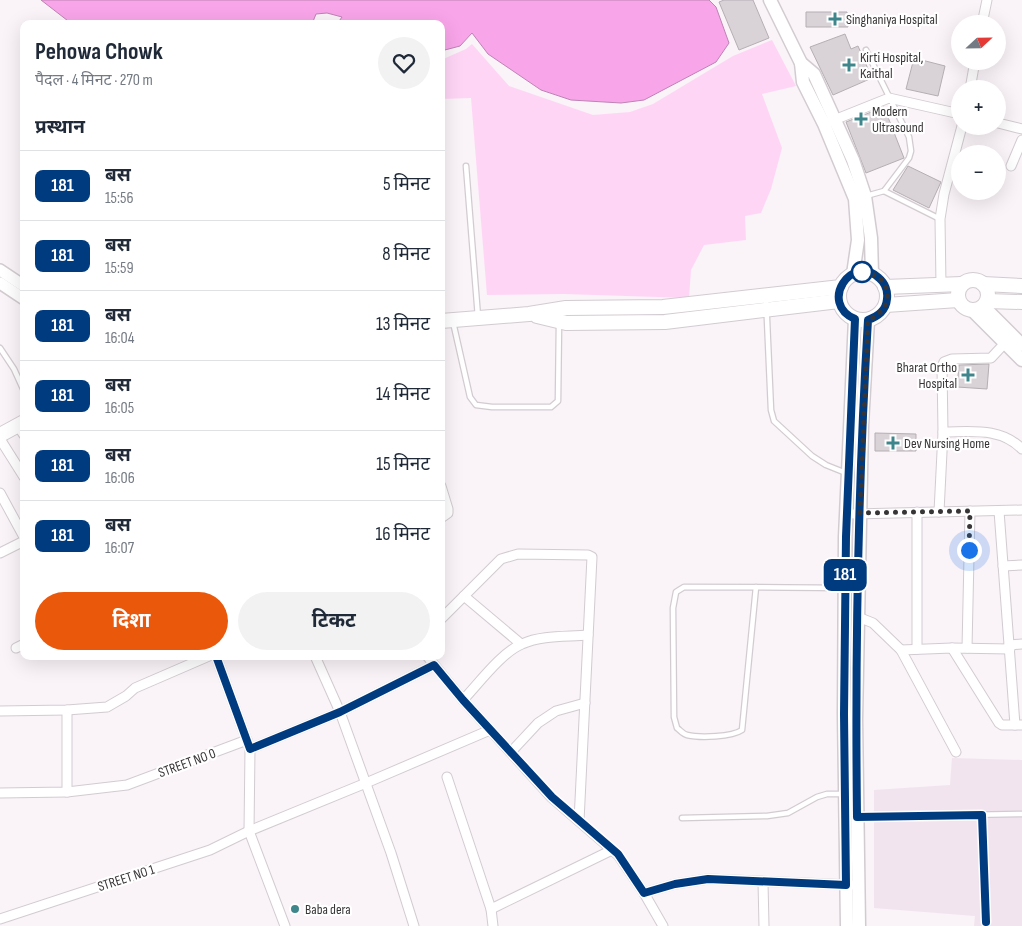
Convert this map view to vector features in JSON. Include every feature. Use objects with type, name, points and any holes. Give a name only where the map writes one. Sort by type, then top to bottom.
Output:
[{"type":"main road","points":[[770,0],[801,63],[814,74],[830,122],[853,160],[871,238],[872,274]]},
{"type":"main road","points":[[853,274],[858,240],[860,197]]},
{"type":"main road","points":[[859,272],[872,274],[877,276],[885,286],[888,300],[877,317],[861,320],[842,309],[840,294],[843,282],[853,274],[859,272]]},
{"type":"main road","points":[[885,286],[962,284],[972,279],[983,284],[1022,286]]},
{"type":"main road","points":[[962,284],[959,289],[958,300],[962,306],[1022,302]]},
{"type":"main road","points":[[981,306],[987,289],[983,284]]},
{"type":"main road","points":[[447,321],[529,314],[566,308],[663,307],[695,303],[767,302],[840,294]]},
{"type":"main road","points":[[886,305],[958,300]]},
{"type":"main road","points":[[529,314],[566,323],[665,322],[697,318],[767,302]]},
{"type":"main road","points":[[695,303],[697,318]]},
{"type":"main road","points":[[981,306],[1005,342],[1022,360]]},
{"type":"main road","points":[[981,306],[1022,345]]},
{"type":"main road","points":[[859,926],[852,885],[845,794],[845,588],[848,474],[861,320]]},
{"type":"main road","points":[[847,926],[857,817],[856,719],[861,320]]},
{"type":"main road","points":[[0,437],[20,428]]},
{"type":"street","points":[[984,15],[987,0]]},
{"type":"street","points":[[830,122],[888,98],[951,112]]},
{"type":"street","points":[[1006,125],[1022,128]]},
{"type":"street","points":[[941,285],[940,219],[944,194],[960,135]]},
{"type":"street","points":[[1011,166],[1022,140]]},
{"type":"street","points":[[0,270],[20,283]]},
{"type":"street","points":[[0,283],[20,296]]},
{"type":"street","points":[[939,512],[942,367],[944,362],[952,359],[992,358],[1005,342]]},
{"type":"street","points":[[942,432],[991,432],[1006,437],[1022,449]]},
{"type":"street","points":[[0,437],[20,470]]},
{"type":"street","points":[[0,493],[20,529]]},
{"type":"street","points":[[445,499],[448,513],[445,515]]},
{"type":"street","points":[[846,514],[1022,510]]},
{"type":"street","points":[[967,648],[970,511]]},
{"type":"street","points":[[952,648],[999,723],[1002,725],[1018,725],[999,511]]},
{"type":"street","points":[[917,512],[917,649]]},
{"type":"street","points":[[0,553],[20,542]]},
{"type":"street","points":[[445,615],[501,559],[518,554],[590,556],[593,561],[579,821]]},
{"type":"street","points":[[1004,566],[1022,565]]},
{"type":"street","points":[[464,596],[521,644]]},
{"type":"street","points":[[858,617],[873,623],[901,650],[956,752]]},
{"type":"street","points":[[463,700],[503,658],[521,644],[538,639],[588,635]]},
{"type":"street","points":[[901,650],[1010,647],[1022,644]]},
{"type":"street","points":[[0,711],[67,710],[107,707],[135,688],[200,660]]},
{"type":"street","points":[[218,660],[249,744],[249,831],[284,925],[274,926]]},
{"type":"street","points":[[318,660],[340,712],[391,853],[414,926]]},
{"type":"street","points":[[430,660],[463,700],[552,797],[618,854],[663,926]]},
{"type":"street","name":"STREET NO 0","points":[[0,794],[67,792],[127,785],[340,712],[434,665]]},
{"type":"street","points":[[511,752],[538,724],[556,710],[585,703]]},
{"type":"street","points":[[67,710],[67,792]]},
{"type":"street","name":"STREET NO 1","points":[[0,919],[210,850],[249,831],[366,784],[490,730]]},
{"type":"street","points":[[447,777],[491,909],[493,926]]},
{"type":"street","points":[[491,909],[612,850]]},
{"type":"street","points":[[644,893],[675,884],[708,879],[852,885]]},
{"type":"street","points":[[763,882],[764,926]]},
{"type":"lane","points":[[860,197],[884,191],[909,158],[911,151],[909,137],[888,98],[866,50]]},
{"type":"lane","points":[[466,166],[478,318]]},
{"type":"lane","points":[[884,191],[940,219]]},
{"type":"lane","points":[[767,302],[771,410],[774,422],[812,456],[826,465],[848,474]]},
{"type":"lane","points":[[447,321],[470,397],[476,405],[502,407],[551,407],[558,401],[559,321]]},
{"type":"lane","points":[[0,348],[20,382]]},
{"type":"lane","points":[[756,587],[742,730],[724,736],[686,734],[677,728],[674,717],[673,608],[676,592],[684,587],[756,587],[845,588],[858,589]]},
{"type":"lane","points":[[682,818],[788,813],[817,797],[827,794],[845,794]]},
{"type":"lane","points":[[857,817],[1022,814]]},
{"type":"lane","points":[[982,815],[986,922]]},
{"type":"shaded area","points":[[41,0],[709,0],[716,7],[729,43],[716,62],[644,100],[621,103],[571,100],[541,90],[488,54],[472,33],[460,46],[445,50],[445,20],[340,20],[342,17],[327,13],[316,14],[314,20],[67,20]]},
{"type":"shaded area","points":[[772,40],[796,86],[762,94],[782,148],[771,189],[761,213],[745,216],[746,240],[704,245],[691,270],[689,298],[564,294],[487,295],[471,98],[445,99],[445,58],[466,49],[472,44],[509,86],[593,115],[630,112],[653,104],[733,56]]},
{"type":"shaded area","points":[[952,758],[1022,760],[1022,926],[974,926],[975,916],[874,908],[874,790],[950,785]]},
{"type":"building","points":[[724,0],[753,0],[769,38],[739,50],[719,2]]},
{"type":"building","points":[[806,12],[847,12],[848,27],[806,27]]},
{"type":"building","points":[[845,34],[851,49],[858,46],[872,78],[833,95],[810,47]]},
{"type":"building","points":[[914,58],[945,66],[938,96],[906,89]]},
{"type":"building","points":[[884,107],[904,158],[866,173],[846,122]]},
{"type":"building","points":[[908,166],[941,182],[929,208],[893,190]]},
{"type":"building","points":[[989,364],[987,389],[957,387],[959,365]]},
{"type":"building","points":[[875,433],[916,434],[916,451],[875,451]]},
{"type":"bus line","name":"181","points":[[217,660],[250,749],[340,712],[434,665],[463,700],[552,797],[596,837],[618,854],[644,893],[675,884],[708,879],[846,885],[844,714],[846,537],[855,319],[842,309],[839,291],[843,282],[849,276],[859,272],[867,272],[877,276],[883,282],[888,300],[884,310],[877,317],[868,320],[862,425],[856,719],[857,817],[982,815],[986,922]]},
{"type":"place","name":"Singhaniya Hospital","points":[[835,19]]},
{"type":"place","name":"Kirti Hospital, Kaithal","points":[[849,65]]},
{"type":"place","name":"Modern Ultrasound","points":[[861,119]]},
{"type":"place","name":"Bharat Ortho Hospital","points":[[968,375]]},
{"type":"place","name":"Dev Nursing Home","points":[[893,443]]},
{"type":"place","name":"Baba dera","points":[[295,909]]},
{"type":"route","points":[[862,272],[859,272],[867,272],[877,276],[883,282],[888,300],[884,310],[877,317],[868,320],[862,425],[860,513],[970,511],[969,550]]}]
